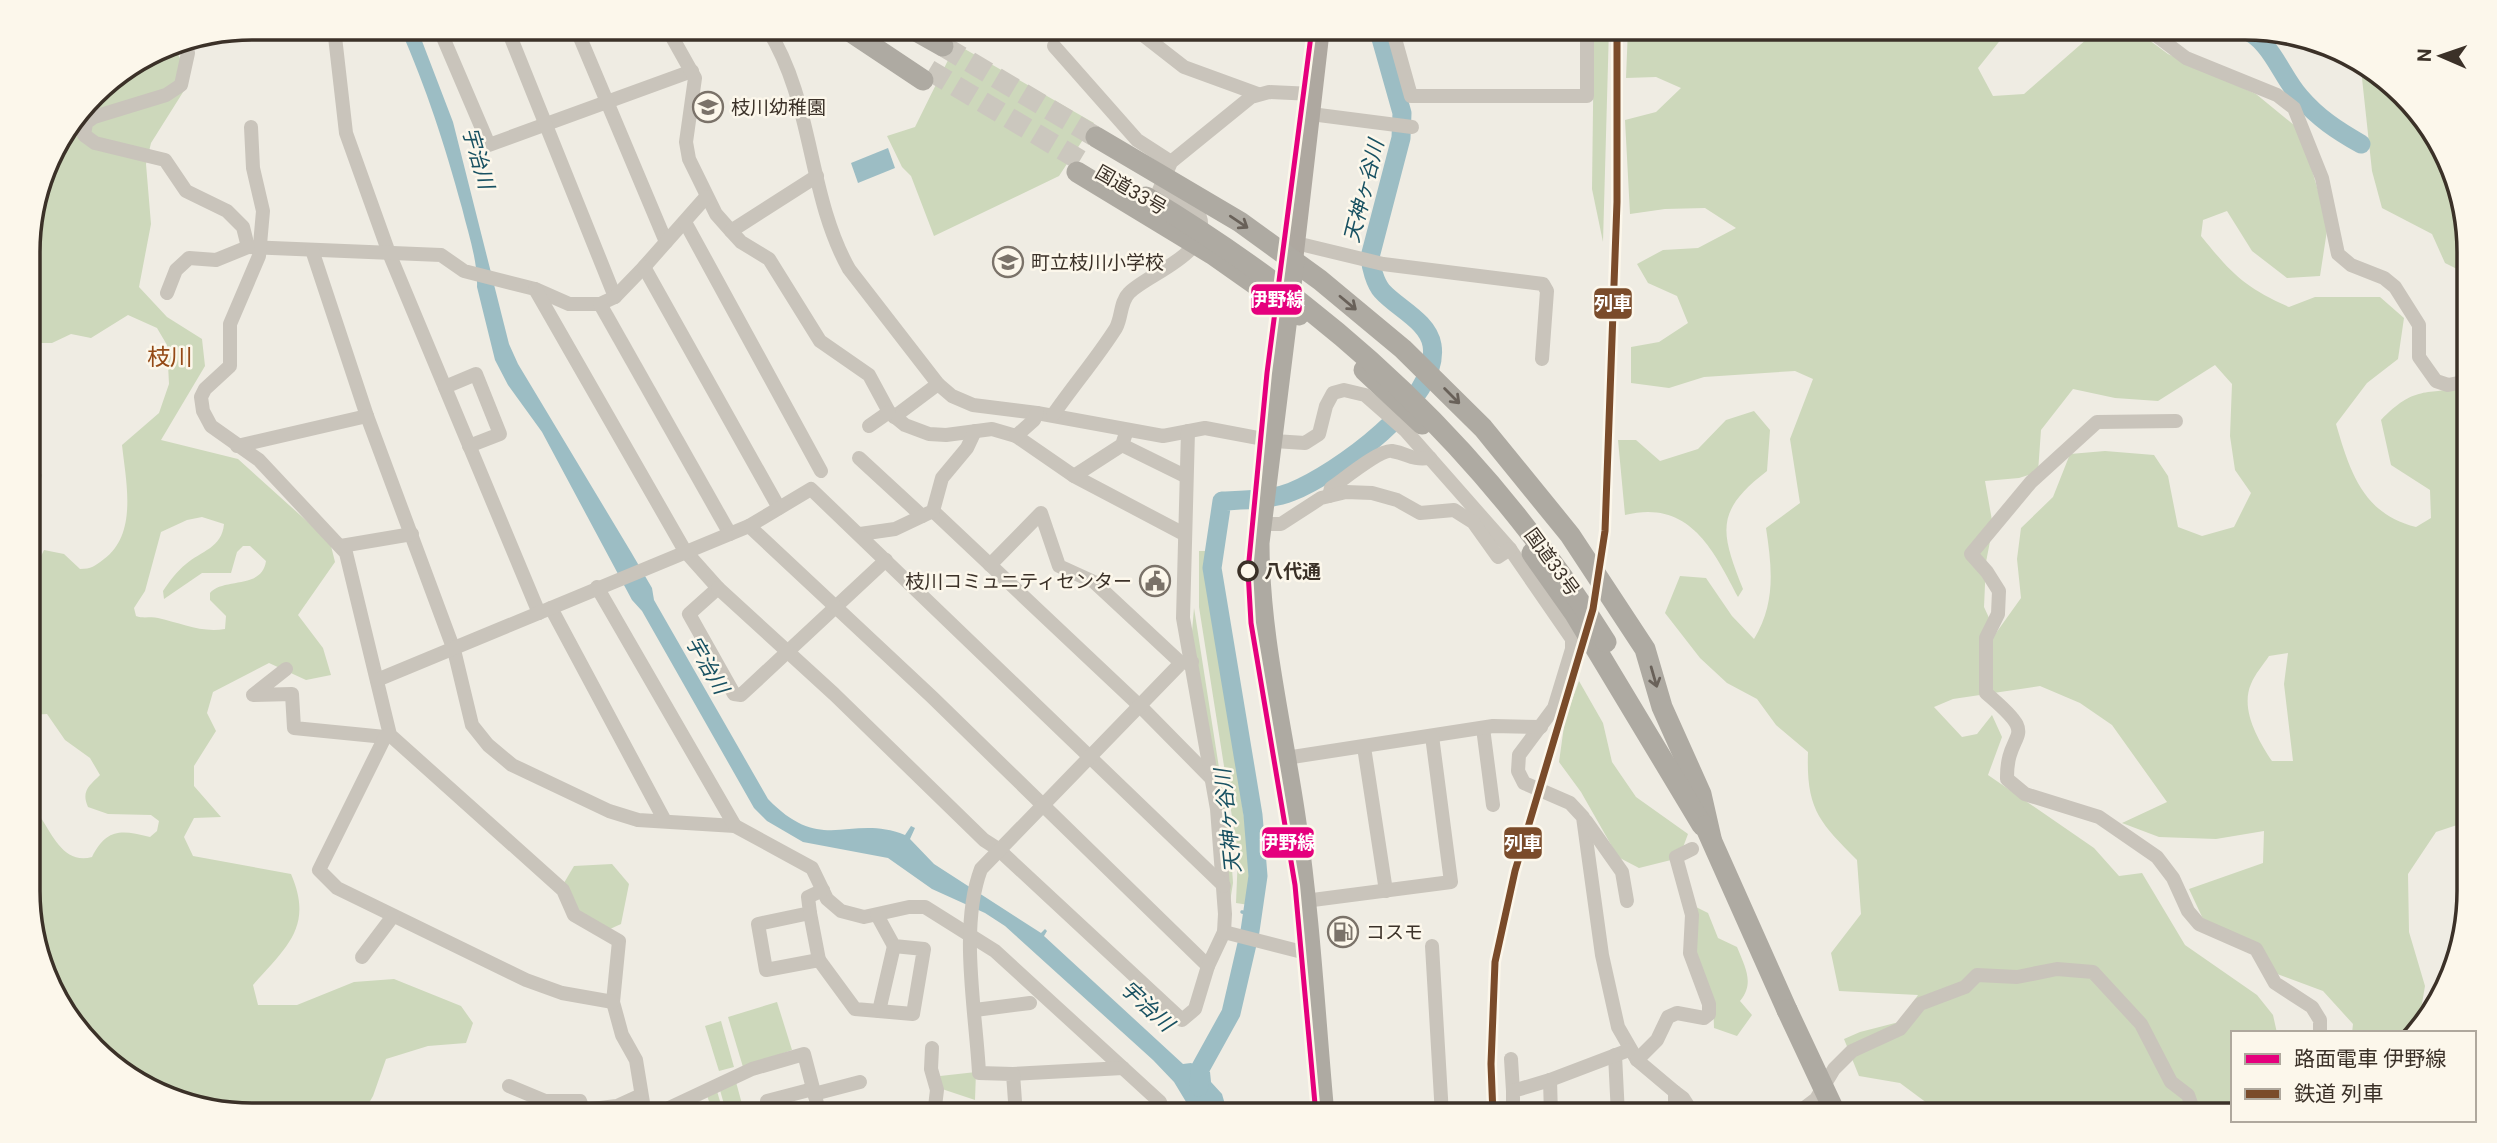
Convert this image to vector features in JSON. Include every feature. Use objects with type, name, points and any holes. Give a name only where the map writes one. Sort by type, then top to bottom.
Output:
[{"type":"highway","points":[[866,40],[926,75],[880,40]]},
{"type":"highway","points":[[932,40],[943,46]]},
{"type":"highway","points":[[1097,137],[1168,169],[1240,222],[1295,252],[1403,349],[1483,428],[1570,535],[1645,649],[1662,707],[1701,794],[1711,838]]},
{"type":"highway","name":"国道33号","points":[[1194,243],[1080,167],[1146,197],[1254,265],[1337,330],[1391,377],[1454,439],[1517,514],[1554,562],[1603,649],[1660,735],[1711,838],[1830,1102]]},
{"type":"highway","points":[[1194,243],[1288,306],[1374,379],[1426,428],[1498,508],[1603,649]]},
{"type":"highway","points":[[1295,252],[1274,441],[1262,519],[1259,576],[1262,618],[1286,758],[1305,901],[1323,1102]]},
{"type":"main road","points":[[1295,252],[1320,40]]},
{"type":"street","points":[[335,40],[346,133],[389,253],[469,446],[545,610],[665,821]]},
{"type":"street","points":[[444,40],[489,145],[692,71]]},
{"type":"street","points":[[512,40],[615,297]]},
{"type":"street","points":[[581,40],[666,242]]},
{"type":"street","points":[[674,40],[695,78],[686,142],[689,159],[706,197],[741,242],[769,259],[820,341],[835,355],[858,366],[869,375],[892,414],[905,425],[929,434],[946,435],[992,429],[1016,436],[1074,475],[1184,534]]},
{"type":"street","points":[[773,40],[799,97],[831,233],[849,269],[937,384],[953,396],[973,405],[1053,415],[1163,436],[1218,429],[1274,441],[1305,443],[1312,440],[1323,425],[1329,399],[1339,390],[1353,390],[1365,395],[1406,431],[1510,549],[1572,639],[1572,649],[1554,708],[1519,755],[1520,777],[1524,783],[1570,803],[1583,817],[1622,872],[1627,901]]},
{"type":"street","points":[[1149,40],[1184,67],[1258,94],[1313,94]]},
{"type":"street","points":[[1393,40],[1411,96],[1521,97],[1587,96],[1587,40]]},
{"type":"street","points":[[2162,40],[2186,58],[2277,95],[2294,108],[2322,178],[2339,254],[2351,265],[2384,278],[2395,287],[2419,325],[2419,357],[2436,381],[2448,386],[2457,384]]},
{"type":"street","points":[[1054,46],[1137,140],[1168,169]]},
{"type":"street","points":[[187,51],[181,85],[166,95],[94,117],[86,123],[84,135],[95,143],[165,160],[186,191],[228,211],[243,228],[254,248]]},
{"type":"street","points":[[1053,415],[1117,326],[1129,293],[1183,256],[1194,243],[1201,218],[1158,192],[1168,169],[1258,94]]},
{"type":"street","points":[[1311,114],[1411,127]]},
{"type":"street","points":[[251,127],[253,168],[263,211],[230,324],[230,366],[205,389],[201,397],[203,411],[211,426],[259,460],[346,552],[388,736],[319,870],[337,888],[526,980],[562,993],[612,1002]]},
{"type":"street","points":[[731,230],[817,176]]},
{"type":"street","points":[[167,293],[176,270],[189,258],[216,260],[254,248],[442,255],[464,271],[535,289],[569,304],[600,304],[615,297],[706,197]]},
{"type":"street","points":[[685,222],[821,471]]},
{"type":"street","points":[[312,250],[367,415],[454,650],[472,725],[488,745],[512,765],[609,811],[638,820],[735,826],[813,868],[828,899],[841,911],[864,917],[909,907],[925,907],[971,929],[1123,1068],[1157,1103]]},
{"type":"street","points":[[1295,252],[1543,284],[1547,291],[1542,359]]},
{"type":"street","points":[[644,267],[779,508]]},
{"type":"street","points":[[535,289],[685,551],[718,588],[984,840],[998,849],[1182,1020],[1195,1009],[1208,966],[1226,933],[1224,886],[1211,778],[1186,662],[1182,607],[1188,431]]},
{"type":"street","points":[[600,304],[730,534]]},
{"type":"street","points":[[445,387],[476,374],[500,434],[469,446]]},
{"type":"street","points":[[869,426],[937,384]]},
{"type":"street","points":[[1016,436],[1034,420],[1037,413]]},
{"type":"street","points":[[237,446],[367,415]]},
{"type":"street","points":[[2176,421],[2098,422],[2031,482],[1971,554],[1999,591],[1998,614],[1986,638],[1986,693],[2013,716],[2019,726],[2018,741],[2007,764],[2007,779],[2025,794],[2099,817],[2157,857],[2174,878],[2188,911],[2199,924],[2256,948],[2275,983],[2312,1007],[2320,1020],[2320,1031]]},
{"type":"street","points":[[1074,475],[1122,445],[1127,430]]},
{"type":"street","points":[[860,534],[895,528],[928,514],[942,478],[967,448],[975,431]]},
{"type":"street","points":[[1122,445],[1185,477]]},
{"type":"street","points":[[1329,496],[1331,488],[1378,454],[1391,450],[1414,460],[1430,458]]},
{"type":"street","points":[[859,457],[990,565],[1211,778]]},
{"type":"street","points":[[377,680],[749,526],[811,489],[1224,886]]},
{"type":"street","points":[[1449,510],[1452,498],[1458,491]]},
{"type":"street","points":[[1262,519],[1281,524],[1329,496],[1372,493],[1397,500],[1420,513],[1449,510],[1474,522],[1498,557],[1510,549]]},
{"type":"street","points":[[990,565],[1041,513],[1059,566],[1094,582],[1186,662]]},
{"type":"street","points":[[749,526],[1208,966]]},
{"type":"street","points":[[341,545],[412,534]]},
{"type":"street","points":[[718,588],[689,614],[734,694],[741,695],[887,560]]},
{"type":"street","points":[[602,585],[735,826]]},
{"type":"street","points":[[1123,1068],[1013,1074],[979,1073],[971,929],[974,891],[981,869],[998,849],[1186,662]]},
{"type":"street","points":[[286,669],[253,695],[292,694],[295,729],[388,736],[563,890],[566,903],[574,915],[619,941],[612,1002],[622,1035],[636,1060],[643,1103]]},
{"type":"street","points":[[1286,758],[1483,728],[1530,724],[1541,727]]},
{"type":"street","points":[[1483,728],[1493,806]]},
{"type":"street","points":[[1305,901],[1451,882],[1432,736]]},
{"type":"street","points":[[1364,747],[1386,891]]},
{"type":"street","points":[[1583,817],[1602,955],[1618,1027],[1633,1055],[1686,1102]]},
{"type":"street","points":[[1513,1091],[1615,1055],[1633,1055],[1657,1040],[1668,1017],[1676,1013],[1704,1018],[1709,1014],[1709,1004],[1690,953],[1692,915],[1676,857],[1692,849]]},
{"type":"street","points":[[823,890],[808,897],[819,960],[855,1009],[913,1014],[924,950],[894,946]]},
{"type":"street","points":[[810,914],[758,924],[766,970],[819,960]]},
{"type":"street","points":[[877,915],[894,946],[879,1011]]},
{"type":"street","points":[[362,957],[371,941],[383,933],[393,916]]},
{"type":"street","points":[[1226,933],[1310,954]]},
{"type":"street","points":[[1432,946],[1441,1102]]},
{"type":"street","points":[[1812,1102],[1834,1069],[1852,1051],[1900,1028],[1920,1004],[1965,987],[1977,975],[2017,977],[2057,969],[2093,972],[2104,981],[2141,1024],[2171,1082],[2188,1095],[2190,1102]]},
{"type":"street","points":[[975,1010],[1030,1003]]},
{"type":"street","points":[[932,1048],[931,1069],[937,1090],[935,1103]]},
{"type":"street","points":[[680,1103],[751,1069],[804,1054],[816,1103]]},
{"type":"street","points":[[1615,1055],[1617,1102]]},
{"type":"street","points":[[1511,1059],[1513,1102]]},
{"type":"street","points":[[1013,1074],[1015,1103]]},
{"type":"street","points":[[1550,1080],[1551,1102]]},
{"type":"street","points":[[767,1101],[860,1082]]},
{"type":"street","points":[[509,1086],[545,1101],[581,1103]]},
{"type":"street","points":[[1675,1092],[1675,1102]]},
{"type":"street","points":[[624,1103],[641,1095]]},
{"type":"green space","points":[[1594,40],[1609,40],[1603,242],[1592,189]]},
{"type":"green space","points":[[1628,40],[2000,40],[1978,68],[1993,96],[2024,94],[2086,40],[2149,40],[2168,54],[2256,94],[2300,130],[2328,224],[2320,276],[2287,278],[2252,251],[2227,211],[2203,220],[2201,236],[2239,278],[2260,293],[2289,307],[2315,297],[2380,297],[2404,318],[2398,359],[2367,383],[2336,424],[2347,459],[2361,489],[2383,512],[2398,521],[2416,527],[2431,518],[2430,490],[2391,465],[2381,420],[2412,396],[2457,388],[2457,825],[2436,832],[2408,874],[2409,932],[2425,986],[2422,1006],[2403,1031],[2352,1031],[2353,1024],[2323,991],[2269,971],[2257,953],[2204,921],[2189,889],[2263,863],[2264,831],[2216,839],[2159,837],[2122,823],[2167,802],[2112,725],[2080,703],[2040,686],[1953,699],[1934,707],[1962,737],[1977,734],[1992,715],[2002,737],[1988,775],[2094,848],[2119,876],[2142,873],[2185,945],[2257,995],[2273,1015],[2277,1031],[2231,1031],[2231,1102],[1926,1102],[1900,1083],[1859,1076],[1844,1039],[1899,1022],[1918,995],[1839,991],[1831,953],[1861,914],[1857,860],[1817,813],[1809,788],[1808,752],[1776,725],[1757,699],[1727,683],[1700,658],[1665,613],[1680,576],[1706,578],[1732,616],[1754,639],[1769,599],[1771,571],[1766,528],[1800,503],[1790,439],[1813,379],[1795,371],[1704,377],[1669,388],[1631,383],[1631,347],[1659,342],[1688,323],[1677,296],[1648,283],[1637,264],[1663,250],[1698,248],[1736,228],[1705,208],[1665,209],[1630,214],[1625,120],[1656,112],[1681,88],[1656,77],[1626,78]],"holes":[[[2215,365],[2232,384],[2230,436],[2235,470],[2251,493],[2234,527],[2202,536],[2178,527],[2168,476],[2154,455],[2105,451],[2070,454],[2053,497],[2021,528],[2017,559],[2021,598],[1996,633],[1984,607],[1986,562],[1993,526],[1985,481],[2019,478],[2038,472],[2041,430],[2073,389],[2115,398],[2158,401]],[[2288,653],[2284,684],[2293,761],[2272,761],[2252,724],[2248,694],[2251,684],[2269,656]]]},
{"type":"green space","points":[[956,44],[1094,123],[1059,176],[934,236],[911,176],[902,167],[887,136],[915,127]]},
{"type":"green space","points":[[178,54],[184,68],[185,89],[151,143],[146,164],[151,224],[139,287],[167,317],[202,339],[205,366],[161,440],[238,459],[330,542],[335,562],[298,615],[323,648],[331,675],[306,680],[269,663],[213,692],[207,713],[216,731],[194,766],[194,786],[221,817],[194,818],[184,837],[193,856],[291,874],[297,892],[298,922],[286,947],[253,985],[258,1005],[297,1005],[354,982],[394,979],[461,1006],[473,1023],[466,1043],[428,1046],[386,1059],[369,1103],[225,1101],[171,1087],[123,1059],[102,1041],[84,1020],[56,972],[42,918],[40,818],[61,848],[74,857],[83,858],[92,857],[109,836],[131,833],[150,837],[157,831],[159,821],[151,815],[108,814],[88,807],[86,793],[100,775],[90,758],[65,740],[47,714],[40,714],[41,557],[44,550],[64,554],[80,569],[95,565],[115,548],[126,522],[127,491],[122,445],[159,413],[169,384],[167,345],[157,328],[128,315],[91,338],[71,334],[52,343],[41,343],[41,239],[47,198],[56,171],[84,123],[113,93],[146,69]],"holes":[[[202,517],[224,524],[215,544],[183,567],[163,591],[164,599],[202,573],[231,573],[237,552],[243,546],[250,546],[266,561],[263,570],[250,580],[224,585],[210,593],[210,600],[226,616],[225,629],[199,629],[155,617],[136,616],[134,608],[145,591],[161,532],[187,520]]]},
{"type":"green space","points":[[2362,76],[2395,102],[2413,123],[2441,171],[2455,225],[2457,269],[2445,263],[2432,234],[2382,208],[2372,171]]},
{"type":"green space","points":[[1754,411],[1770,430],[1767,471],[1738,498],[1727,523],[1730,552],[1743,589],[1738,597],[1708,546],[1682,521],[1666,514],[1647,512],[1625,515],[1618,440],[1636,440],[1660,461],[1698,449],[1726,420]]},
{"type":"green space","points":[[1199,551],[1208,551],[1209,556],[1217,643],[1248,847],[1249,905],[1236,903],[1238,855],[1199,607]]},
{"type":"green space","points":[[1194,608],[1230,838],[1233,883],[1230,902],[1192,632]]},
{"type":"green space","points":[[1579,681],[1603,723],[1612,762],[1636,797],[1688,834],[1679,858],[1639,868],[1618,857],[1581,792],[1559,762],[1565,719]]},
{"type":"green space","points":[[612,864],[629,884],[621,924],[610,929],[573,912],[561,888],[574,866]]},
{"type":"green space","points":[[1690,904],[1708,913],[1718,938],[1737,947],[1745,968],[1747,988],[1740,1001],[1752,1015],[1737,1036],[1714,1028],[1713,999],[1692,951]]},
{"type":"green space","points":[[777,1002],[792,1050],[743,1067],[728,1017]]},
{"type":"green space","points":[[721,1021],[734,1067],[719,1071],[705,1026]]},
{"type":"green space","points":[[976,1072],[975,1100],[942,1089],[940,1076]]},
{"type":"green space","points":[[736,1082],[742,1103],[724,1103],[720,1090]]},
{"type":"green space","points":[[717,1091],[720,1103],[709,1103],[707,1095]]},
{"type":"water","name":"宇治川","points":[[405,40],[422,40],[453,122],[509,344],[518,364],[652,588],[654,600],[768,799],[787,816],[805,826],[821,830],[885,829],[905,835],[911,826],[915,828],[910,839],[934,864],[1041,933],[1045,929],[1047,931],[1044,936],[1183,1064],[1191,1063],[1210,1072],[1211,1082],[1222,1094],[1224,1103],[1186,1103],[1174,1082],[1153,1060],[1005,926],[985,913],[932,889],[888,858],[803,842],[767,821],[754,808],[642,611],[632,600],[542,432],[508,385],[495,360],[477,287],[472,247],[442,138]]},
{"type":"water","points":[[888,148],[895,168],[858,183],[851,163]]},
{"type":"waterway","name":"天神ヶ谷川","points":[[1199,1087],[1200,1069],[1231,1013],[1250,931],[1258,876],[1253,815],[1212,568],[1222,501],[1283,495],[1333,469],[1358,452],[1403,411],[1420,389],[1430,366],[1432,345],[1429,336],[1418,322],[1382,291],[1375,279],[1370,257],[1401,138],[1402,113],[1381,40]]},
{"type":"waterway","name":"天神ヶ谷川","points":[[2261,41],[2300,97],[2336,129],[2361,144]]},
{"type":"waterway","points":[[1242,912],[1253,914]]},
{"type":"tunnel","points":[[943,46],[1096,137]]},
{"type":"tunnel","points":[[929,70],[1083,162]]},
{"type":"tram line","name":"伊野線","points":[[1310,40],[1267,373],[1248,571],[1251,623],[1295,885],[1315,1102]]},
{"type":"tram line","points":[[1264,699],[1273,729],[1286,830]]},
{"type":"rail line","name":"列車","points":[[1493,1102],[1491,1064],[1495,962],[1515,871],[1593,609],[1605,531],[1617,202],[1617,40]]},
{"type":"place","name":"枝川幼稚園","points":[[708,107]]},
{"type":"place","name":"町立枝川小学校","points":[[1008,262]]},
{"type":"place","name":"八代通","points":[[1248,571]]},
{"type":"place","name":"枝川コミュニティセンター","points":[[1155,581]]},
{"type":"place","name":"コスモ","points":[[1343,932]]},
{"type":"district","name":"枝川","points":[[170,357]]}]
